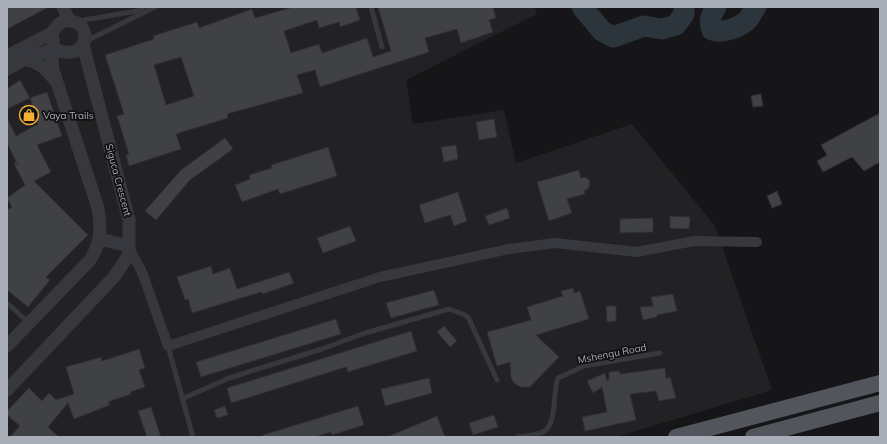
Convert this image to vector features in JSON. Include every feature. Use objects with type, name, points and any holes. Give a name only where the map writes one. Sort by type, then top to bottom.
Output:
[{"type":"main road","points":[[676,437],[880,383]]},
{"type":"main road","points":[[752,437],[880,403]]},
{"type":"street","points":[[64,7],[72,21]]},
{"type":"street","points":[[7,56],[52,33],[58,24],[72,21],[80,24],[85,34],[83,44],[74,53],[63,52],[54,48],[25,59],[7,69]]},
{"type":"street","points":[[7,346],[90,260],[100,239],[101,227],[98,208],[55,80],[52,33]]},
{"type":"street","name":"Siguca Crescent","points":[[7,390],[114,276],[129,255],[129,220],[83,44]]},
{"type":"street","points":[[25,59],[36,62],[44,67],[55,80]]},
{"type":"street","points":[[100,239],[128,246],[142,272],[168,346],[380,277],[509,249],[555,243],[637,252],[694,241],[757,242]]},
{"type":"lane","points":[[371,7],[382,47]]},
{"type":"lane","points":[[72,21],[152,8]]},
{"type":"lane","points":[[83,44],[152,8]]},
{"type":"lane","points":[[7,303],[29,323]]},
{"type":"lane","points":[[182,399],[229,378],[322,349],[362,334],[450,310],[468,317],[497,380]]},
{"type":"lane","points":[[168,346],[193,437]]},
{"type":"lane","name":"Mshengu Road","points":[[518,437],[541,433],[548,428],[554,402],[555,385],[558,378],[584,366],[660,353]]},
{"type":"shaded area","points":[[7,7],[535,7],[537,14],[406,80],[413,124],[504,110],[516,163],[632,124],[715,226],[772,390],[616,437],[7,437]]},
{"type":"building","points":[[7,7],[49,7],[7,29]]},
{"type":"building","points":[[293,7],[356,7],[360,20],[340,27],[339,22],[319,28],[317,20],[284,31],[291,53],[319,44],[322,53],[367,38],[373,57],[391,51],[378,7],[493,7],[496,18],[489,20],[493,32],[461,43],[457,29],[425,38],[429,52],[320,87],[315,70],[297,75],[303,93],[227,114],[228,118],[176,134],[181,149],[129,166],[126,155],[129,154],[117,116],[124,114],[105,55],[154,39],[153,36],[197,22],[199,28],[252,9],[255,18]],"holes":[[[181,57],[194,96],[166,105],[154,65]]]},
{"type":"building","points":[[20,80],[30,98],[7,109],[7,89]]},
{"type":"building","points":[[47,92],[62,136],[37,145],[51,172],[34,181],[88,235],[46,277],[50,280],[28,307],[7,290],[7,210],[12,207],[7,198],[25,185],[14,164],[16,162],[18,165],[7,143],[7,118],[16,136],[38,124],[30,98]]},
{"type":"building","points":[[761,94],[763,106],[753,107],[751,96]]},
{"type":"building","points":[[880,113],[880,162],[864,171],[852,157],[823,172],[817,161],[827,155],[821,145]]},
{"type":"building","points":[[494,119],[497,137],[479,140],[476,122]]},
{"type":"building","points":[[225,138],[233,149],[190,180],[156,220],[145,211],[181,170]]},
{"type":"building","points":[[456,145],[458,159],[444,162],[441,147]]},
{"type":"building","points":[[328,147],[337,176],[280,194],[278,189],[242,202],[235,185],[250,179],[249,175],[272,168],[271,165]]},
{"type":"building","points":[[579,170],[581,178],[585,177],[590,181],[589,188],[584,191],[585,194],[567,199],[572,213],[549,221],[537,182]]},
{"type":"building","points":[[777,191],[782,204],[772,208],[767,196]]},
{"type":"building","points":[[458,192],[467,221],[454,226],[450,215],[425,223],[419,205]]},
{"type":"building","points":[[507,208],[510,218],[489,225],[485,216]]},
{"type":"building","points":[[670,216],[690,217],[689,229],[670,228]]},
{"type":"building","points":[[653,218],[653,232],[620,233],[620,219]]},
{"type":"building","points":[[350,226],[356,241],[323,253],[317,238]]},
{"type":"building","points":[[211,266],[213,274],[230,268],[237,289],[289,272],[294,283],[263,294],[261,292],[192,313],[188,299],[185,300],[177,277]]},
{"type":"building","points":[[573,288],[574,293],[580,291],[589,319],[536,335],[559,357],[530,387],[521,387],[515,384],[511,378],[510,362],[497,366],[487,332],[531,320],[527,307],[563,296],[561,291]]},
{"type":"building","points":[[434,290],[439,305],[391,318],[386,303]]},
{"type":"building","points":[[673,294],[677,311],[657,315],[657,317],[643,320],[640,307],[653,306],[651,297]]},
{"type":"building","points":[[606,306],[616,306],[616,321],[607,322]]},
{"type":"building","points":[[336,319],[341,334],[201,377],[196,362]]},
{"type":"building","points":[[444,326],[457,341],[450,347],[437,332]]},
{"type":"building","points":[[411,331],[417,351],[348,372],[346,367],[231,403],[227,388]]},
{"type":"building","points":[[139,349],[145,368],[139,370],[145,387],[130,392],[131,394],[108,402],[110,405],[74,419],[68,403],[48,427],[59,437],[10,437],[20,426],[7,415],[7,411],[29,388],[42,401],[49,393],[56,400],[74,394],[66,367],[101,357],[102,361]]},
{"type":"building","points":[[665,368],[666,379],[670,377],[676,398],[659,401],[656,391],[630,394],[636,420],[585,431],[582,417],[607,412],[602,387],[593,393],[587,381],[605,373],[607,381],[609,380],[609,372],[619,371],[620,374]]},
{"type":"building","points":[[429,378],[432,393],[385,406],[381,389]]},
{"type":"building","points":[[225,406],[228,415],[217,418],[214,410]]},
{"type":"building","points":[[358,406],[364,425],[332,435],[331,432],[315,437],[263,437],[263,435]]},
{"type":"building","points":[[151,407],[161,437],[147,437],[138,411]]},
{"type":"building","points":[[494,415],[498,427],[473,435],[469,423]]},
{"type":"building","points":[[437,416],[445,437],[387,437]]},
{"type":"waterway","points":[[582,7],[602,31],[613,37],[644,26],[662,29],[676,25],[684,14],[684,7]]},
{"type":"waterway","points":[[716,7],[710,23],[712,30],[716,31],[737,27],[749,18],[756,7]]},
{"type":"place","name":"Vaya Trails","points":[[29,115]]}]
